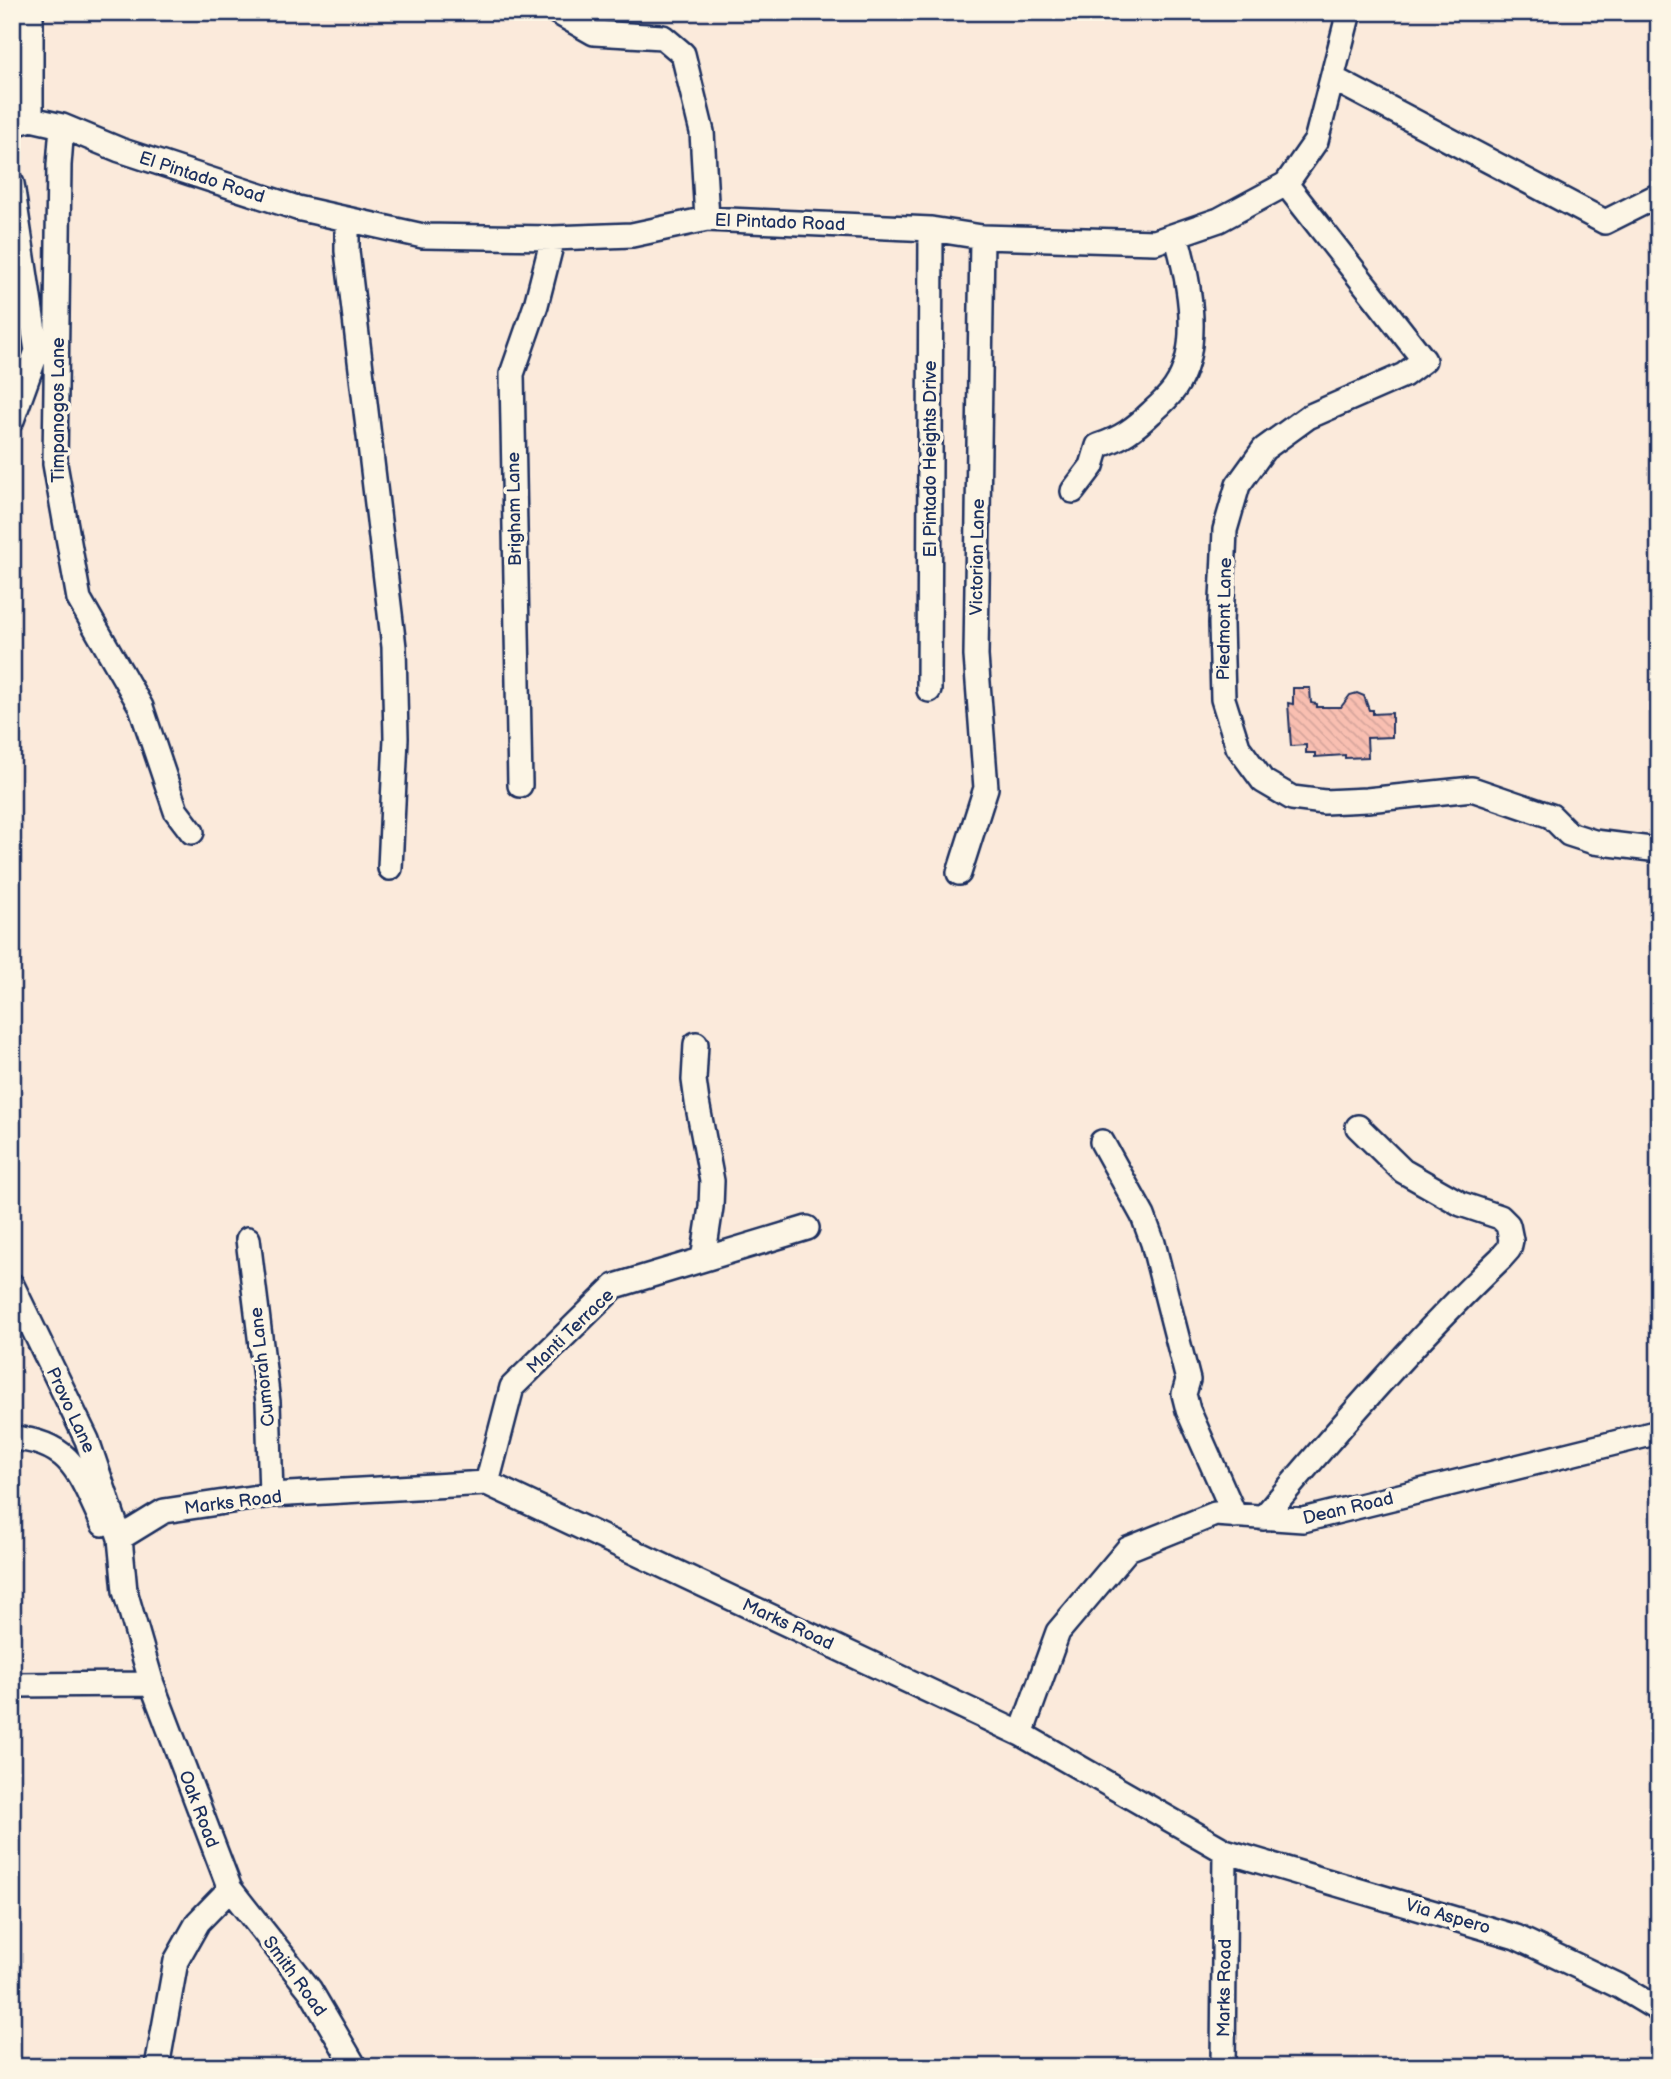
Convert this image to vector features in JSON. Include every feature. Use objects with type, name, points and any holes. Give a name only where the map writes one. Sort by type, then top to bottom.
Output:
[{"type":"street","points":[[22,122],[31,12]]},
{"type":"street","points":[[557,12],[594,33],[663,37],[683,54],[702,132],[707,219]]},
{"type":"street","name":"El Pintado Road","points":[[22,122],[62,126],[120,150],[278,202],[423,236],[552,238],[632,235],[707,219],[931,229],[982,237],[1155,242],[1219,219],[1286,184],[1316,141],[1346,13]]},
{"type":"street","points":[[1332,78],[1605,222],[1659,195]]},
{"type":"street","name":"Timpanogos Lane","points":[[62,126],[59,165],[55,464],[58,494],[79,599],[141,707],[176,811],[192,832]]},
{"type":"street","points":[[12,184],[37,351],[12,420]]},
{"type":"street","name":"Piedmont Lane","points":[[1286,184],[1424,360],[1404,374],[1308,417],[1264,449],[1238,485],[1225,530],[1221,624],[1223,699],[1238,747],[1263,781],[1292,797],[1324,802],[1472,789],[1551,816],[1569,834],[1594,842],[1659,850]]},
{"type":"street","points":[[347,219],[351,290],[394,647],[396,738],[390,868]]},
{"type":"street","name":"El Pintado Heights Drive","points":[[929,690],[931,229]]},
{"type":"street","points":[[1073,491],[1092,466],[1098,446],[1119,439],[1140,423],[1174,389],[1183,373],[1188,360],[1190,307],[1186,271],[1176,235]]},
{"type":"street","name":"Victorian Lane","points":[[959,873],[986,788],[976,656],[982,237]]},
{"type":"street","name":"Brigham Lane","points":[[520,786],[512,374],[536,305],[552,238]]},
{"type":"street","points":[[696,1044],[694,1080],[712,1181],[703,1259]]},
{"type":"street","points":[[1263,1518],[1366,1397],[1447,1309],[1501,1258],[1511,1240],[1508,1225],[1500,1217],[1461,1204],[1403,1171],[1358,1127]]},
{"type":"street","points":[[1102,1142],[1143,1216],[1153,1243],[1188,1380],[1184,1394],[1188,1410],[1235,1516]]},
{"type":"street","name":"Manti Terrace","points":[[487,1483],[512,1387],[615,1286],[807,1228]]},
{"type":"street","name":"Cumorah Lane","points":[[248,1239],[268,1402],[271,1495]]},
{"type":"street","name":"Provo Lane","points":[[12,1285],[87,1440],[120,1538]]},
{"type":"street","name":"Dean Road","points":[[1021,1734],[1058,1632],[1128,1549],[1214,1514],[1303,1520],[1659,1432]]},
{"type":"street","points":[[12,1438],[54,1448],[70,1460],[107,1533],[120,1538]]},
{"type":"street","name":"Marks Road","points":[[120,1538],[164,1511],[271,1495],[487,1483],[1021,1734],[1225,1851],[1223,2067]]},
{"type":"street","name":"Oak Road","points":[[120,1538],[125,1591],[152,1684],[230,1889]]},
{"type":"street","points":[[12,1685],[152,1684]]},
{"type":"street","name":"Via Aspero","points":[[1225,1851],[1516,1937],[1619,1986],[1659,2010]]},
{"type":"street","points":[[157,2067],[176,1961],[198,1922],[230,1889]]},
{"type":"street","name":"Smith Road","points":[[230,1889],[310,1990],[355,2067]]},
{"type":"building","points":[[1293,688],[1310,688],[1311,703],[1317,704],[1317,707],[1341,707],[1350,695],[1357,693],[1364,696],[1373,714],[1392,713],[1392,737],[1367,738],[1368,757],[1315,757],[1315,753],[1306,753],[1306,745],[1291,746],[1288,703],[1293,704]]}]
